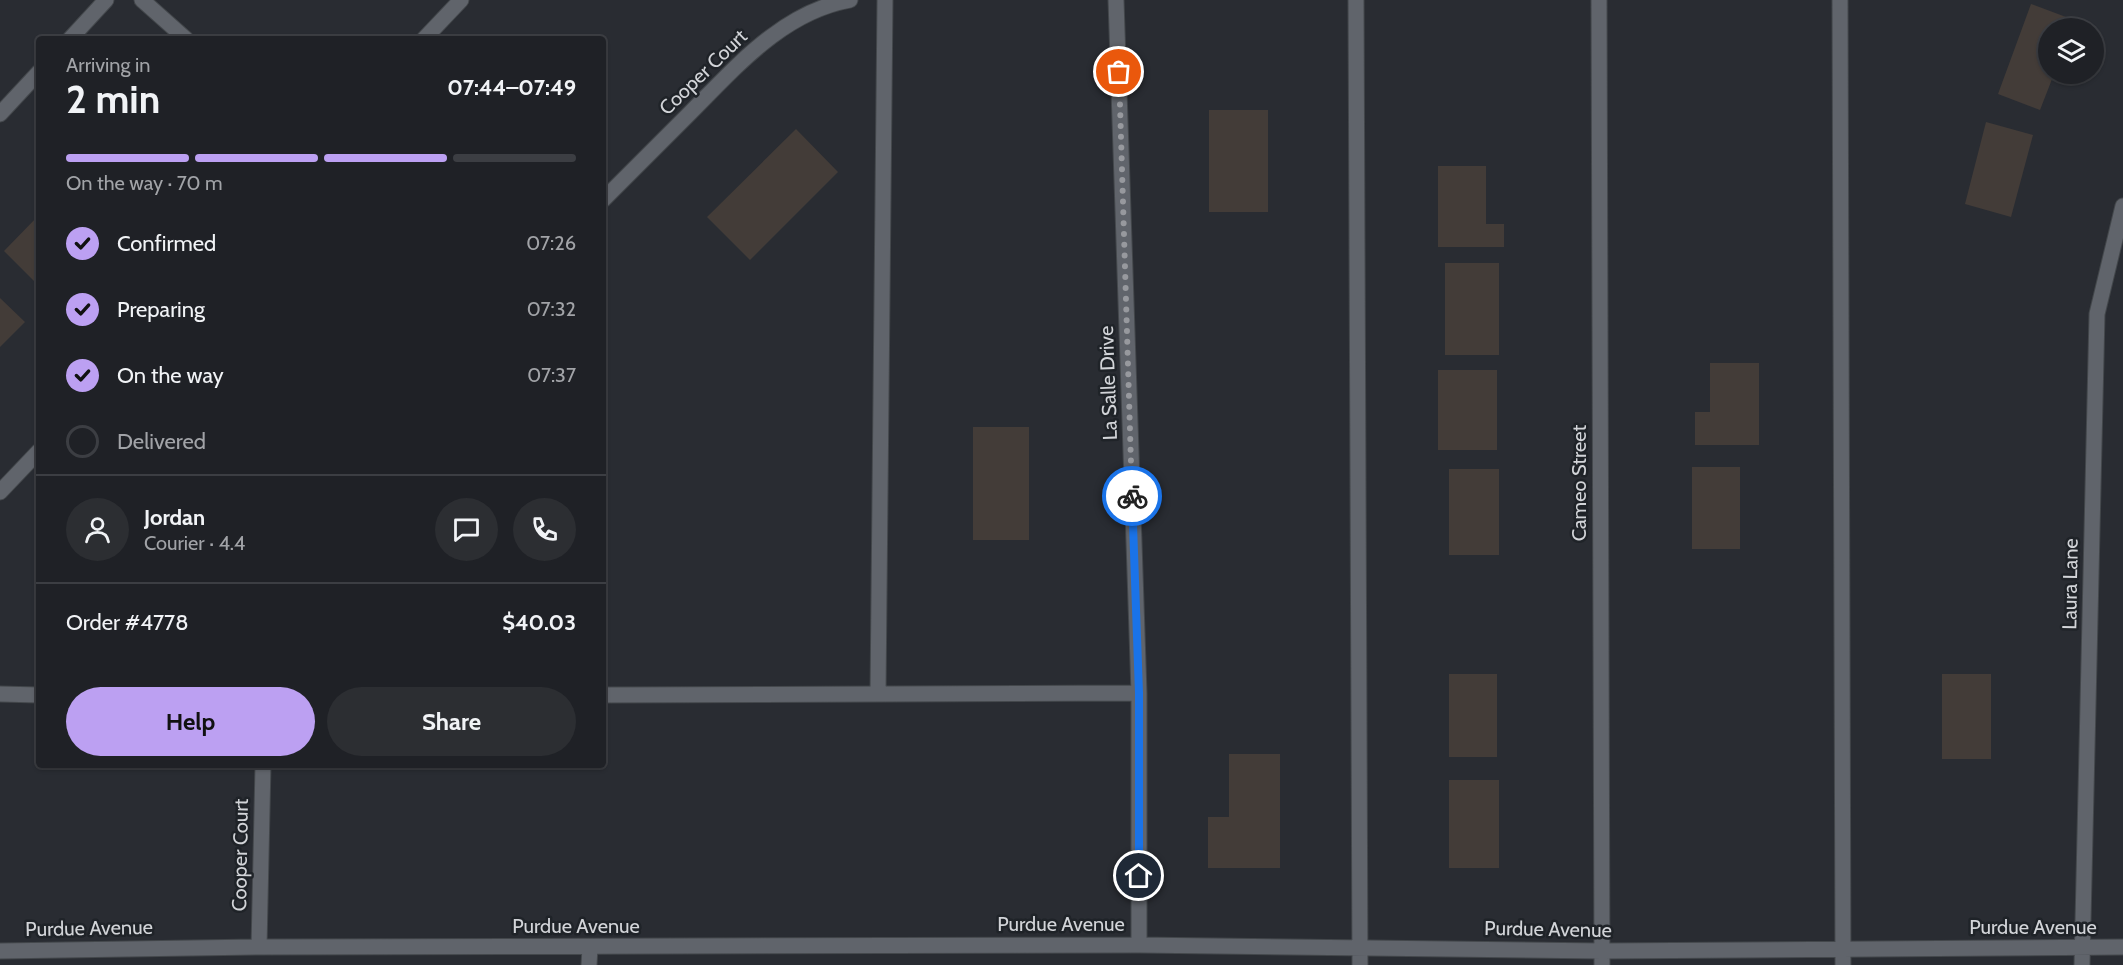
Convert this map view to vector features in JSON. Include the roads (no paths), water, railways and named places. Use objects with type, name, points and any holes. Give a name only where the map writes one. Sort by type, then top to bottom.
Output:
[{"type":"street","points":[[73,36],[106,0]]},
{"type":"street","points":[[142,0],[183,36]]},
{"type":"street","points":[[427,36],[461,0]]},
{"type":"street","name":"Cooper Court","points":[[606,197],[754,48],[795,21],[830,4],[850,0]]},
{"type":"street","points":[[878,694],[885,0]]},
{"type":"street","name":"La Salle Drive","points":[[1116,0],[1139,693],[1139,945]]},
{"type":"street","points":[[1356,0],[1360,965]]},
{"type":"street","name":"Cameo Street","points":[[1599,0],[1602,958]]},
{"type":"street","points":[[1840,0],[1843,965]]},
{"type":"street","points":[[0,114],[36,75]]},
{"type":"street","name":"Laura Lane","points":[[2082,965],[2097,314],[2123,206]]},
{"type":"street","points":[[0,492],[36,454]]},
{"type":"street","points":[[606,694],[1139,693]]},
{"type":"street","points":[[0,694],[36,695]]},
{"type":"street","name":"Cooper Court","points":[[259,947],[263,768]]},
{"type":"street","name":"Purdue Avenue","points":[[0,951],[259,947],[1139,945],[1360,948],[1602,958],[1843,949],[2123,947]]},
{"type":"street","points":[[590,947],[590,965]]}]
